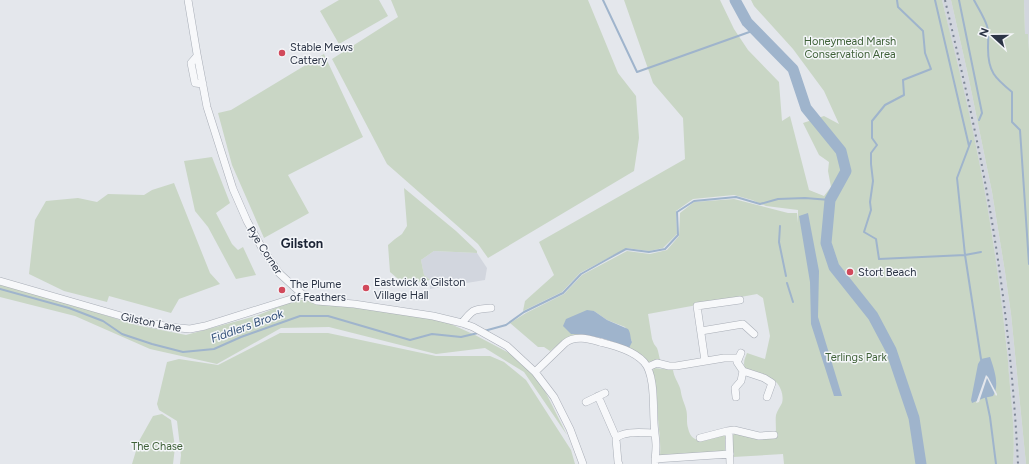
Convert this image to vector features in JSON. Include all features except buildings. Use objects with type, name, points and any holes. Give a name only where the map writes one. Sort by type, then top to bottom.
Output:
[{"type":"street","name":"Pye Corner","points":[[188,0],[197,55],[191,63],[195,83],[203,84],[208,107],[233,189],[247,221],[262,248],[279,273],[302,294],[317,301],[354,304],[415,313],[462,323],[473,327],[507,346],[535,372],[554,397],[570,429],[583,464]]},
{"type":"street","name":"Gilston Lane","points":[[0,280],[134,320],[169,327],[190,329],[205,326],[302,294]]},
{"type":"street","points":[[706,361],[697,306],[740,300]]},
{"type":"street","points":[[462,323],[470,312],[491,308]]},
{"type":"street","points":[[701,331],[744,324],[754,334]]},
{"type":"street","points":[[535,372],[573,338],[593,340],[628,351],[644,362],[650,373],[653,387],[656,446],[655,461],[730,454]]},
{"type":"street","points":[[648,367],[657,363],[676,366],[740,355],[738,362],[743,371],[764,378],[772,383],[768,397]]},
{"type":"street","points":[[736,397],[735,388],[743,371]]},
{"type":"street","points":[[586,402],[601,394],[615,435],[618,436]]},
{"type":"street","points":[[700,438],[734,430],[759,436],[774,435]]},
{"type":"street","points":[[729,431],[730,464]]},
{"type":"street","points":[[619,464],[616,439],[618,436],[624,433],[655,433]]},
{"type":"shaded area","points":[[942,0],[951,0],[992,192],[1011,314],[1026,464],[1013,464],[1013,423],[1006,341],[992,235],[977,151]]},
{"type":"shaded area","points":[[1024,0],[1029,0],[1029,51],[1028,34],[1025,34]]},
{"type":"shaded area","points":[[434,251],[477,253],[487,268],[485,280],[430,289],[430,280],[424,275],[421,260]]},
{"type":"green space","points":[[339,0],[379,0],[388,16],[339,44],[320,11]]},
{"type":"green space","points":[[391,0],[588,0],[618,73],[636,96],[639,138],[634,171],[488,258],[478,244],[387,164],[332,59],[398,17]]},
{"type":"green space","points":[[624,0],[720,0],[734,29],[748,50],[779,82],[782,121],[790,116],[809,190],[824,196],[831,187],[828,171],[829,162],[819,155],[803,123],[824,116],[839,124],[824,91],[793,49],[754,6],[751,0],[942,0],[973,132],[991,229],[1008,361],[1013,425],[1013,464],[784,464],[783,454],[733,457],[732,438],[736,433],[754,438],[775,438],[776,415],[783,400],[782,392],[776,382],[746,370],[744,365],[747,353],[765,359],[770,336],[763,298],[757,294],[648,314],[652,339],[657,348],[660,360],[648,362],[639,356],[577,336],[568,337],[550,351],[544,347],[538,347],[510,323],[526,313],[564,294],[582,275],[627,251],[650,254],[667,250],[679,236],[680,213],[694,202],[734,199],[788,213],[797,213],[798,223],[798,210],[766,206],[734,195],[693,199],[676,211],[677,234],[663,248],[649,251],[627,248],[580,273],[562,292],[523,311],[525,301],[554,275],[539,242],[685,159],[683,118],[653,83]],"holes":[[[594,311],[607,320],[625,327],[632,342],[620,344],[578,334],[571,334]]]},
{"type":"green space","points":[[951,0],[1024,0],[1025,34],[1028,34],[1029,51],[1029,464],[1026,464],[1011,314],[992,192]]},
{"type":"green space","points":[[324,54],[363,137],[288,175],[309,213],[264,238],[232,165],[218,113],[231,110]]},
{"type":"green space","points":[[212,157],[230,203],[216,213],[232,244],[238,250],[243,247],[256,275],[236,279],[208,227],[195,211],[184,161]]},
{"type":"green space","points":[[174,183],[210,273],[220,284],[179,299],[171,313],[109,296],[107,302],[64,291],[29,274],[35,220],[46,201],[78,198],[97,202],[108,194],[144,195],[152,190]]},
{"type":"green space","points":[[404,188],[456,231],[477,251],[477,253],[434,251],[421,260],[424,275],[430,280],[404,284],[390,272],[388,245],[402,234],[407,226]]},
{"type":"green space","points":[[0,282],[136,325],[186,335],[256,316],[295,300],[307,300],[317,304],[433,316],[475,335],[511,354],[540,381],[567,435],[524,372],[485,348],[436,354],[329,327],[281,328],[217,364],[150,349],[75,316],[0,297]]},
{"type":"green space","points":[[280,333],[328,333],[436,356],[490,356],[504,362],[526,380],[571,450],[575,464],[180,464],[181,455],[177,421],[159,410],[157,404],[167,362],[179,359],[218,365]]},
{"type":"green space","points":[[654,368],[673,370],[686,409],[687,426],[693,438],[698,440],[708,440],[724,435],[727,439],[725,439],[725,453],[660,456],[657,395],[652,372]]},
{"type":"green space","name":"The Chase","points":[[162,414],[171,420],[175,447],[173,464],[132,464],[139,441],[153,416]]},
{"type":"water","points":[[808,213],[819,271],[818,317],[842,396],[834,396],[811,324],[810,282],[799,216]]},
{"type":"water","points":[[587,310],[594,311],[607,320],[628,329],[632,342],[629,348],[600,338],[571,334],[563,326],[566,319]]},
{"type":"water","points":[[990,357],[996,377],[995,392],[993,396],[972,403],[971,400],[978,364],[981,359]]},
{"type":"pier","points":[[986,375],[997,395],[996,396],[987,378],[979,402],[976,403]]},
{"type":"waterway","points":[[603,0],[637,72],[755,30]]},
{"type":"waterway","points":[[735,0],[747,22],[793,69],[806,108],[841,151],[846,171],[830,200],[826,243],[834,267],[873,316],[891,350],[914,418],[921,464]]},
{"type":"waterway","points":[[897,0],[898,7],[923,31],[925,53],[931,69],[903,80],[904,95],[885,105],[872,121],[872,138],[877,145],[871,153],[873,181],[870,202],[871,210],[864,232],[876,239],[879,259],[965,255],[981,252]]},
{"type":"waterway","points":[[935,0],[969,146]]},
{"type":"waterway","points":[[959,0],[982,113],[979,120]]},
{"type":"waterway","points":[[974,0],[988,28],[988,56],[991,69],[1001,83],[1012,92],[1012,122],[1020,130],[1029,264]]},
{"type":"waterway","points":[[971,141],[957,178],[965,255],[981,359]]},
{"type":"waterway","name":"Fiddlers Brook","points":[[484,331],[506,325],[524,312],[563,293],[581,274],[626,249],[649,252],[665,249],[678,235],[677,212],[694,201],[736,197],[760,204],[778,199],[805,198],[830,200]]},
{"type":"waterway","points":[[780,226],[779,242],[786,276]]},
{"type":"waterway","points":[[787,283],[793,302]]},
{"type":"waterway","name":"Fiddlers Brook","points":[[0,289],[69,308],[103,321],[122,334],[183,352],[214,349],[241,337],[300,316],[328,316],[410,340],[432,334],[461,337],[478,333]]},
{"type":"waterway","points":[[986,398],[996,464]]},
{"type":"railway","points":[[945,0],[978,145],[995,240],[1013,389],[1018,464]]},
{"type":"place","name":"Stable Mews Cattery","points":[[282,53]]},
{"type":"place","name":"Stort Beach","points":[[850,272]]},
{"type":"place","name":"Eastwick & Gilston Village Hall","points":[[366,288]]},
{"type":"place","name":"The Plume of Feathers","points":[[282,290]]},
{"type":"district","name":"Gilston","points":[[302,243]]},
{"type":"park label","name":"Honeymead Marsh Conservation Area","points":[[850,47]]},
{"type":"park label","name":"Terlings Park","points":[[856,357]]}]
